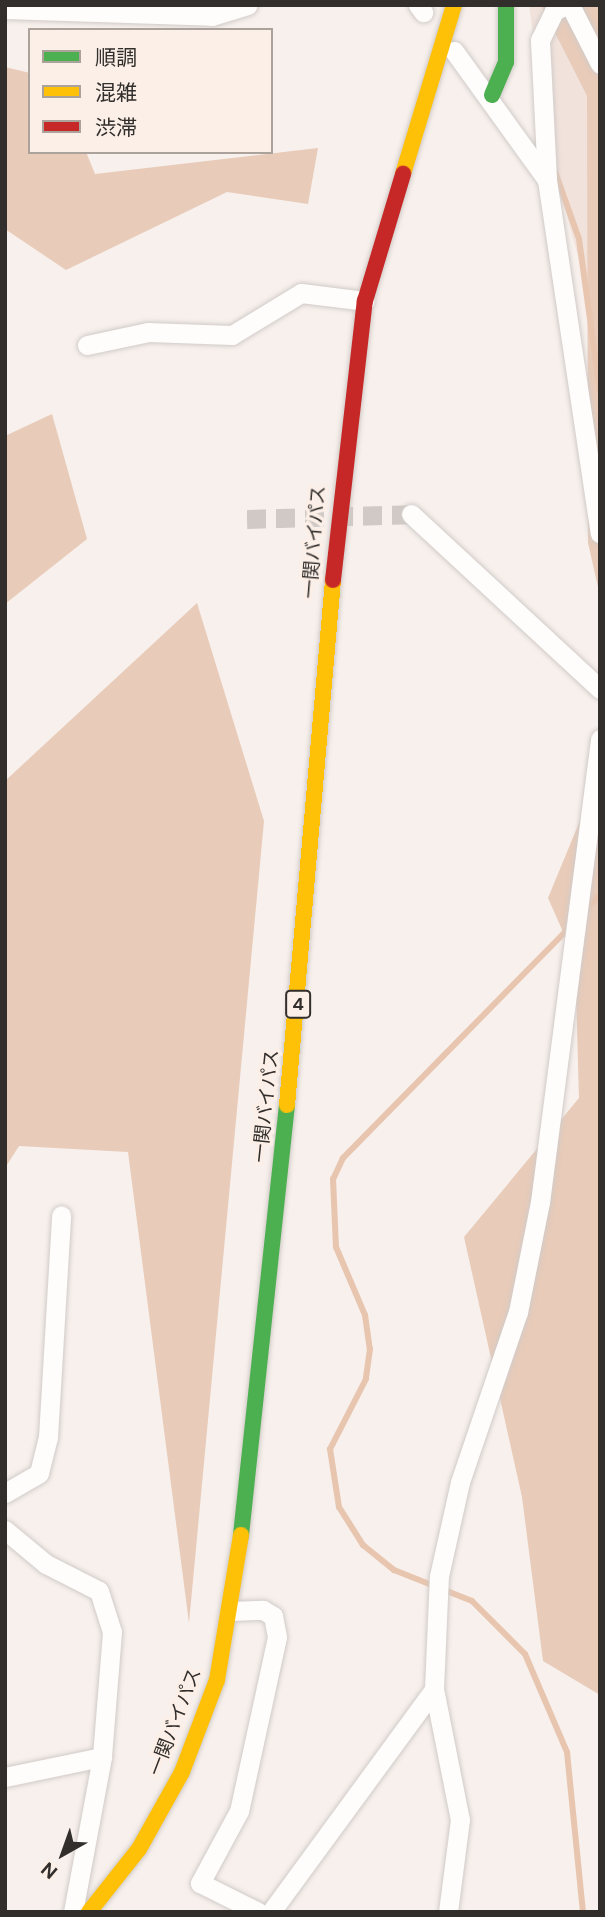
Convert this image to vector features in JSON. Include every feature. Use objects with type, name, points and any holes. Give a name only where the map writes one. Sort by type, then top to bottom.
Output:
[{"type":"main road","name":"一関バイパス","points":[[89,1912],[139,1849],[182,1772],[217,1680],[230,1611],[306,923],[345,434],[365,302],[454,5]]},
{"type":"main road","name":"一関バイパス","points":[[433,70],[466,5]]},
{"type":"main road","points":[[492,95],[506,62],[506,5]]},
{"type":"street","points":[[5,9],[212,16],[247,5]]},
{"type":"street","points":[[600,64],[568,5],[554,11],[540,40],[547,180],[600,533]]},
{"type":"street","points":[[454,51],[492,95],[547,180]]},
{"type":"street","points":[[88,345],[148,332],[232,335],[301,293],[365,302]]},
{"type":"street","points":[[411,513],[600,689]]},
{"type":"street","points":[[448,1912],[460,1820],[434,1689],[439,1576],[457,1496],[518,1312],[540,1202],[600,739]]},
{"type":"street","points":[[5,1493],[39,1473],[48,1437],[61,1215]]},
{"type":"street","points":[[5,1530],[46,1564],[99,1591],[112,1632],[102,1757],[73,1912]]},
{"type":"street","points":[[230,1611],[263,1610],[273,1616],[277,1637],[240,1811],[200,1883],[258,1912]]},
{"type":"street","points":[[271,1912],[434,1689]]},
{"type":"street","points":[[5,1777],[102,1757]]},
{"type":"shaded area","points":[[529,5],[600,5],[600,336],[549,151]]},
{"type":"shaded area","points":[[541,5],[600,5],[600,596],[588,543],[587,96]]},
{"type":"shaded area","points":[[5,67],[28,73],[28,154],[87,154],[95,174],[318,148],[308,204],[227,192],[66,270],[5,229]]},
{"type":"shaded area","points":[[52,414],[87,539],[5,604],[5,436]]},
{"type":"shaded area","points":[[197,603],[264,821],[189,1623],[128,1152],[19,1146],[5,1168],[5,781]]},
{"type":"shaded area","points":[[600,772],[600,1695],[543,1661],[522,1497],[464,1237],[579,1098],[575,959],[548,898]]},
{"type":"waterway","points":[[553,166],[579,239],[600,393]]},
{"type":"waterway","points":[[584,911],[600,895]]},
{"type":"waterway","points":[[570,927],[343,1158],[333,1179],[336,1247],[365,1315],[370,1349],[366,1379],[330,1449],[339,1507],[363,1545],[394,1570],[472,1601],[525,1654],[567,1752],[583,1912]]},
{"type":"tunnel","points":[[247,519],[411,514]]},
{"type":"traffic: fast","points":[[492,95],[506,62],[506,5]]},
{"type":"traffic: fast","points":[[241,1535],[287,1105]]},
{"type":"traffic: slow","points":[[403,174],[454,5]]},
{"type":"traffic: slow","points":[[287,1105],[333,580]]},
{"type":"traffic: slow","points":[[89,1912],[139,1849],[182,1772],[217,1680],[241,1535]]},
{"type":"traffic: jam","points":[[333,580],[365,301],[403,174]]}]
